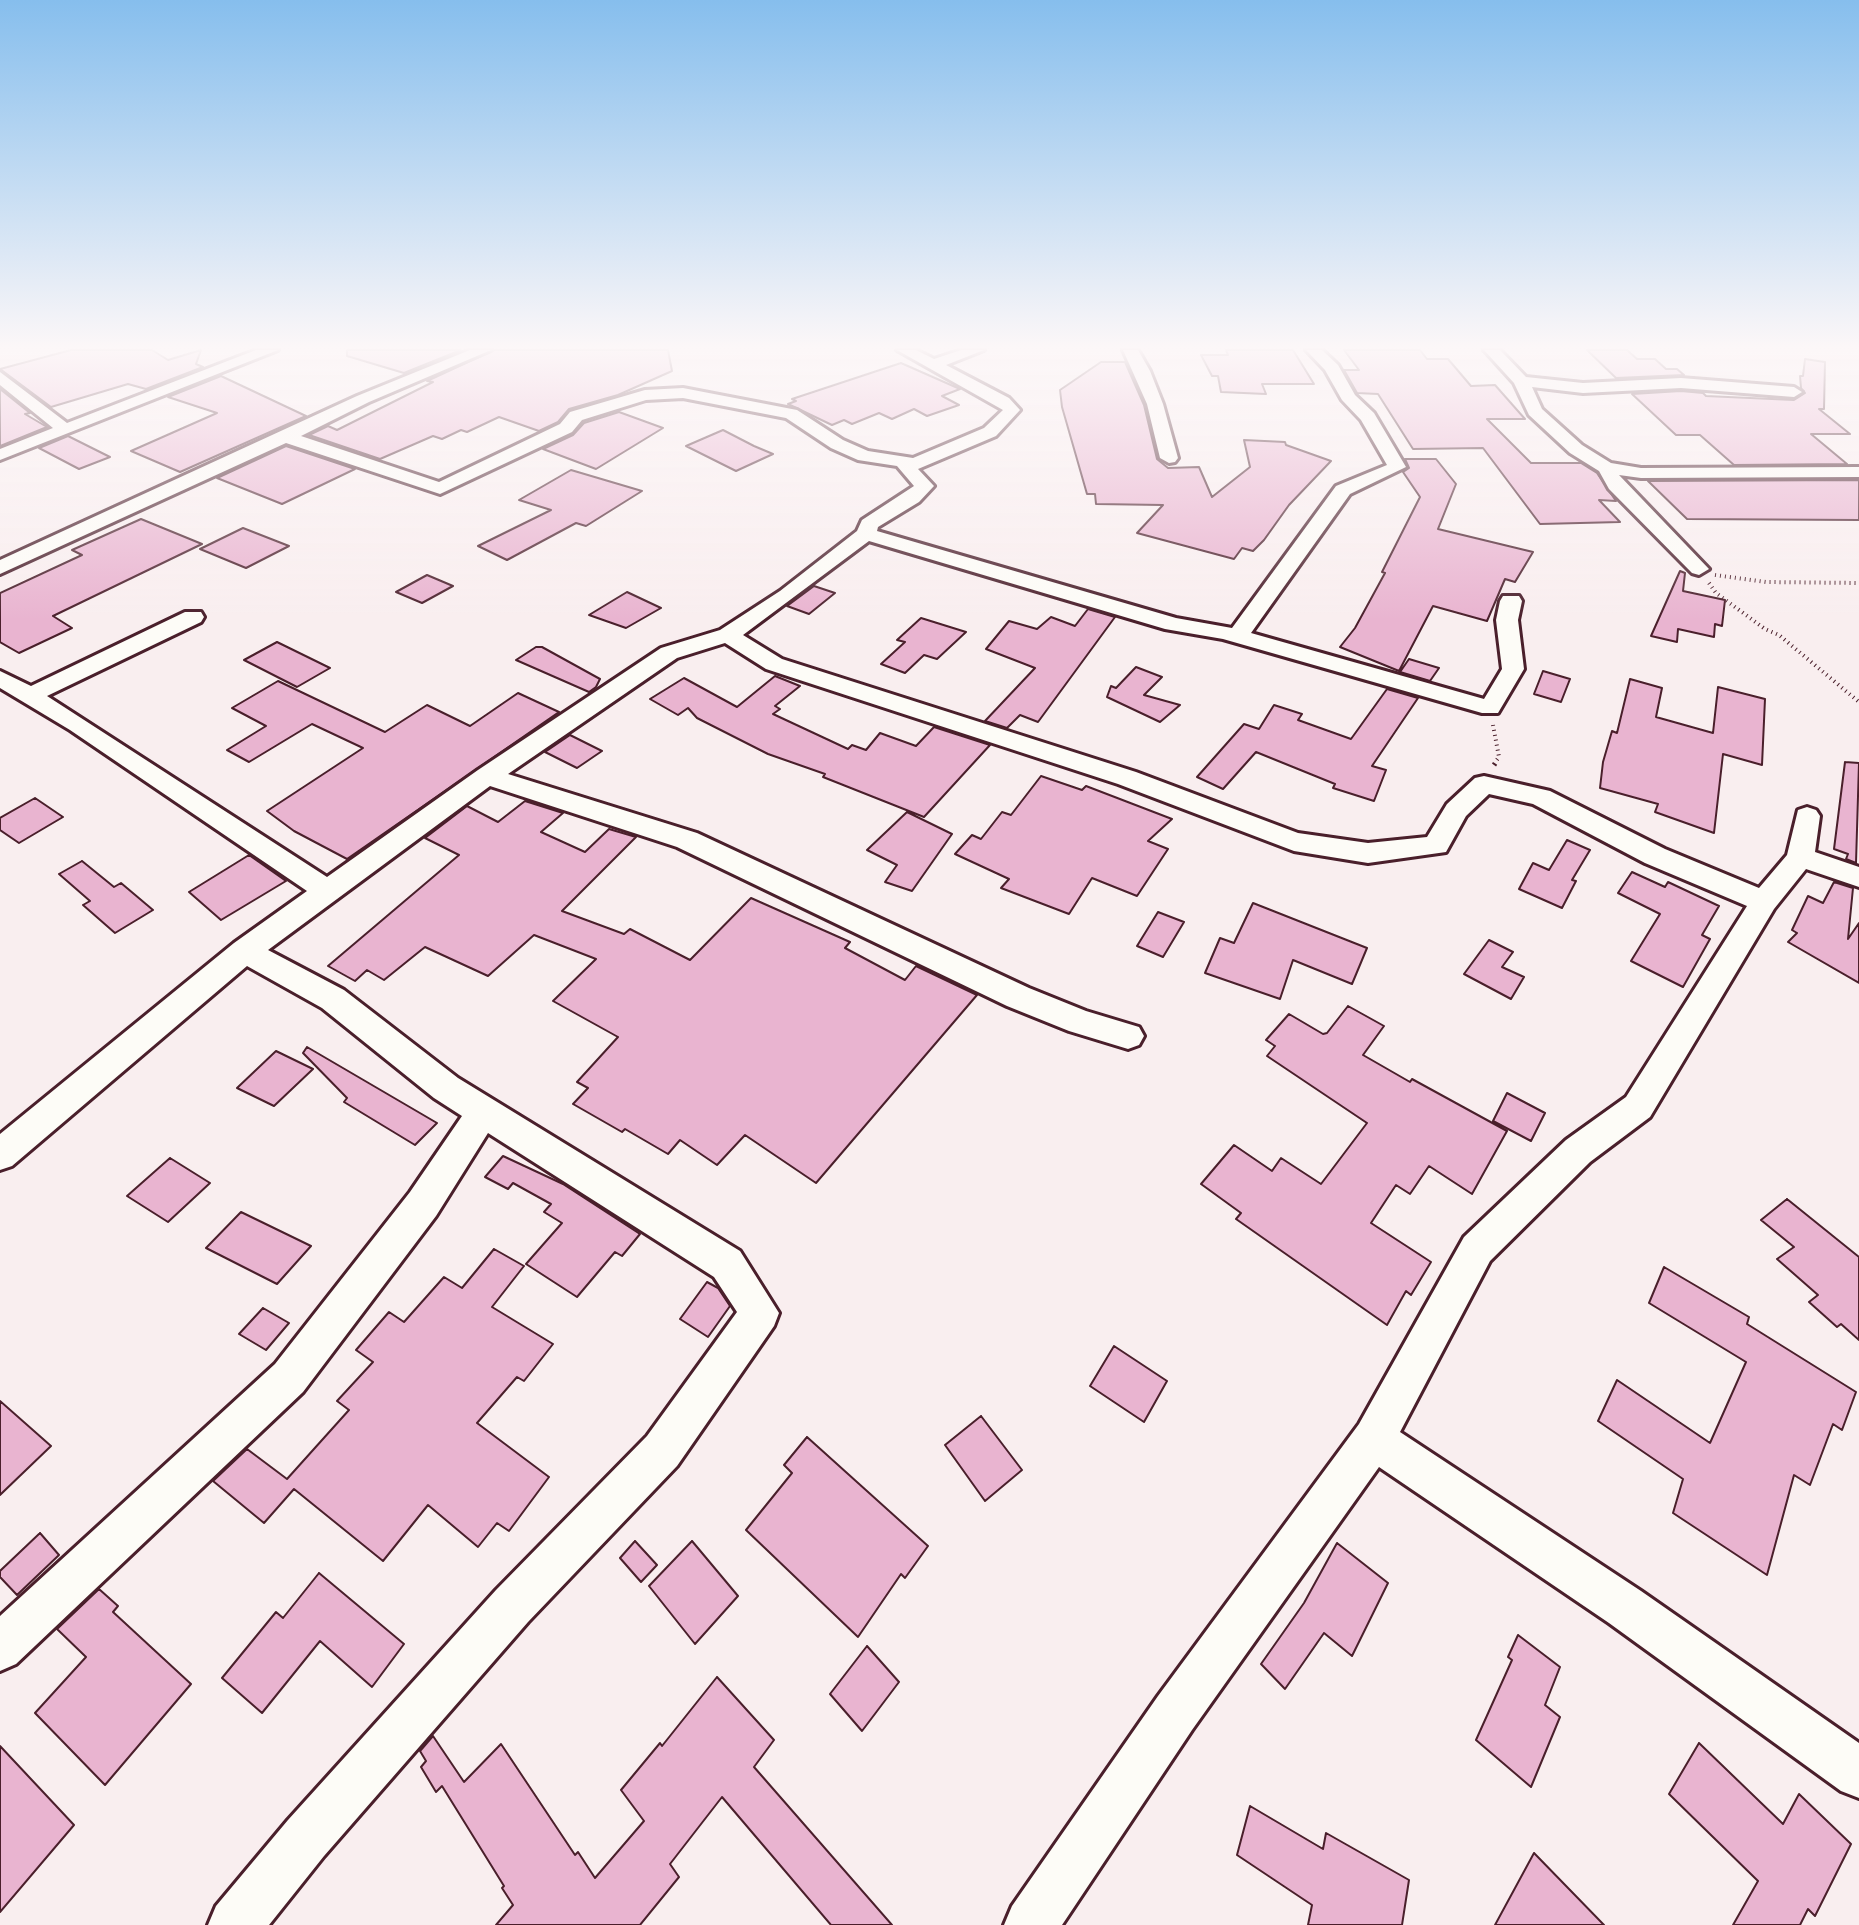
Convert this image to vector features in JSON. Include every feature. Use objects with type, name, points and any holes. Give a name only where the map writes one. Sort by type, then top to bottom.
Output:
[{"type":"street","points":[[0,455],[35,440]]},
{"type":"street","points":[[0,568],[279,440]]},
{"type":"street","points":[[294,440],[440,488],[541,440]]},
{"type":"street","points":[[831,440],[864,456],[912,463]]},
{"type":"street","points":[[0,1155],[245,951],[566,720],[669,653],[728,635],[787,595],[866,534],[869,524],[912,498],[925,486],[906,467],[974,440]]},
{"type":"street","points":[[1164,440],[1169,458]]},
{"type":"street","points":[[1237,637],[1343,490],[1397,467],[1381,440]]},
{"type":"street","points":[[1566,440],[1606,468],[1641,473],[1859,472]]},
{"type":"street","points":[[1606,468],[1616,485],[1699,569]]},
{"type":"street","points":[[866,534],[1173,624],[1237,637],[1490,708],[1513,669],[1507,620],[1511,601]]},
{"type":"street","points":[[29,696],[193,617]]},
{"type":"street","points":[[728,635],[774,664],[1127,778],[1294,842],[1368,853],[1436,845],[1456,810],[1484,784],[1541,797],[1655,856],[1764,902]]},
{"type":"street","points":[[0,678],[91,733],[329,892]]},
{"type":"street","points":[[487,776],[687,840],[1018,997],[1080,1022],[1128,1036]]},
{"type":"street","points":[[1031,1925],[1175,1713],[1374,1439],[1477,1249],[1578,1151],[1638,1107],[1764,902],[1800,857],[1807,816]]},
{"type":"street","points":[[1800,857],[1859,877]]},
{"type":"street","points":[[235,1925],[306,1838],[512,1606],[662,1451],[760,1313],[727,1264],[446,1088],[333,999],[245,951]]},
{"type":"street","points":[[0,1648],[289,1378],[423,1204],[483,1112]]},
{"type":"street","points":[[1374,1439],[1625,1607],[1859,1773]]},
{"type":"path","points":[[1699,569],[1728,578],[1766,582],[1859,583]]},
{"type":"path","points":[[1699,569],[1716,593],[1765,629],[1779,635],[1859,702]]},
{"type":"path","points":[[1484,784],[1499,757],[1490,708]]},
{"type":"building","points":[[0,440],[15,440],[0,446]]},
{"type":"building","points":[[59,440],[76,440],[110,457],[79,469],[39,448]]},
{"type":"building","points":[[156,440],[252,440],[180,472],[131,451]]},
{"type":"building","points":[[323,440],[424,440],[380,459]]},
{"type":"building","points":[[563,440],[644,440],[596,469],[543,449]]},
{"type":"building","points":[[700,440],[742,440],[773,454],[736,471],[686,446]]},
{"type":"building","points":[[1071,440],[1152,440],[1157,459],[1168,468],[1199,467],[1212,497],[1250,467],[1244,440],[1285,442],[1331,461],[1289,505],[1264,540],[1253,551],[1242,548],[1234,559],[1137,533],[1163,505],[1096,504],[1095,494],[1087,494]]},
{"type":"building","points":[[1407,440],[1508,440],[1531,463],[1581,463],[1597,473],[1616,501],[1599,500],[1620,522],[1540,524],[1483,448],[1413,449]]},
{"type":"building","points":[[1705,440],[1818,440],[1847,464],[1734,465]]},
{"type":"building","points":[[286,446],[355,469],[282,504],[217,478]]},
{"type":"building","points":[[1405,459],[1436,459],[1456,484],[1438,529],[1533,552],[1515,582],[1505,579],[1487,621],[1433,606],[1399,671],[1340,647],[1355,628],[1385,573],[1382,572],[1420,497],[1403,472],[1409,468]]},
{"type":"building","points":[[571,470],[642,491],[586,526],[576,523],[507,560],[478,546],[551,510],[519,500]]},
{"type":"building","points":[[1859,480],[1859,520],[1687,519],[1648,481]]},
{"type":"building","points":[[141,519],[202,544],[53,616],[72,628],[19,653],[0,642],[0,593],[82,555],[72,550]]},
{"type":"building","points":[[243,528],[289,546],[246,568],[200,549]]},
{"type":"building","points":[[1680,571],[1685,573],[1683,591],[1725,600],[1722,626],[1715,624],[1714,637],[1678,629],[1677,642],[1651,636]]},
{"type":"building","points":[[427,575],[453,586],[422,603],[396,592]]},
{"type":"building","points":[[814,586],[835,593],[809,614],[787,606]]},
{"type":"building","points":[[627,592],[661,608],[626,628],[589,615]]},
{"type":"building","points":[[1088,609],[1115,617],[1038,722],[1020,715],[1007,728],[985,721],[1035,668],[986,649],[1009,621],[1037,629],[1051,617],[1075,626]]},
{"type":"building","points":[[921,618],[966,632],[937,659],[924,655],[905,673],[881,664],[905,642],[897,640]]},
{"type":"building","points":[[277,642],[330,668],[297,687],[244,660]]},
{"type":"building","points":[[536,647],[542,647],[600,679],[596,687],[589,692],[516,660]]},
{"type":"building","points":[[1409,659],[1439,668],[1430,681],[1400,672]]},
{"type":"building","points":[[1136,667],[1162,677],[1144,695],[1180,705],[1160,722],[1107,697],[1111,686],[1116,688]]},
{"type":"building","points":[[1543,671],[1570,679],[1561,702],[1534,694]]},
{"type":"building","points":[[775,676],[800,686],[775,706],[780,709],[773,714],[848,749],[852,745],[866,750],[880,733],[916,746],[934,727],[990,745],[924,817],[823,777],[825,774],[768,754],[697,718],[688,708],[678,715],[650,699],[684,678],[737,707]]},
{"type":"building","points":[[1630,679],[1662,688],[1656,717],[1713,733],[1718,687],[1765,699],[1762,765],[1723,754],[1714,833],[1655,812],[1658,804],[1600,788],[1603,762],[1612,731],[1617,733]]},
{"type":"building","points":[[278,681],[385,732],[427,705],[470,726],[518,693],[559,712],[347,859],[294,831],[267,811],[363,748],[312,724],[249,762],[227,750],[266,726],[232,708]]},
{"type":"building","points":[[1387,689],[1418,698],[1372,766],[1386,770],[1374,801],[1333,788],[1335,784],[1256,752],[1223,789],[1197,777],[1244,724],[1259,729],[1274,705],[1302,714],[1298,720],[1351,739]]},
{"type":"building","points":[[570,735],[602,751],[577,768],[545,752]]},
{"type":"building","points":[[1845,762],[1859,763],[1856,863],[1846,859],[1848,854],[1834,849]]},
{"type":"building","points":[[1041,776],[1082,790],[1086,786],[1172,819],[1148,841],[1168,849],[1137,896],[1092,878],[1069,914],[1001,888],[1009,879],[955,854],[972,835],[981,839],[1002,812],[1011,815]]},
{"type":"building","points":[[35,798],[63,817],[19,843],[0,830],[0,818]]},
{"type":"building","points":[[525,801],[563,813],[541,832],[585,852],[609,829],[636,837],[562,911],[624,934],[630,929],[690,960],[751,898],[850,942],[845,948],[905,980],[916,966],[977,995],[816,1183],[745,1135],[717,1165],[680,1140],[668,1154],[573,1104],[588,1088],[577,1082],[618,1037],[553,1001],[596,959],[534,935],[488,976],[425,947],[384,980],[367,970],[355,981],[328,966],[459,855],[425,838],[467,806],[498,822]]},
{"type":"building","points":[[907,812],[952,834],[912,891],[885,882],[897,865],[867,850]]},
{"type":"building","points":[[1567,840],[1590,850],[1572,880],[1576,881],[1562,908],[1519,889],[1533,863],[1549,870]]},
{"type":"building","points":[[249,855],[286,881],[221,920],[189,892]]},
{"type":"building","points":[[82,861],[114,887],[121,883],[153,910],[115,933],[83,905],[90,901],[59,874]]},
{"type":"building","points":[[1632,872],[1665,887],[1668,882],[1719,906],[1702,935],[1710,939],[1683,987],[1631,961],[1660,914],[1618,893]]},
{"type":"building","points":[[1834,882],[1853,888],[1848,939],[1859,923],[1859,983],[1788,942],[1797,933],[1792,930],[1808,896],[1823,903]]},
{"type":"building","points":[[1253,903],[1367,948],[1352,984],[1293,960],[1280,999],[1205,973],[1220,938],[1234,943]]},
{"type":"building","points":[[1158,912],[1184,922],[1163,957],[1137,946]]},
{"type":"building","points":[[1489,940],[1513,952],[1502,967],[1524,977],[1511,999],[1464,974]]},
{"type":"building","points":[[1348,1006],[1384,1026],[1363,1055],[1507,1131],[1472,1194],[1429,1166],[1410,1194],[1396,1185],[1371,1223],[1431,1262],[1411,1295],[1406,1291],[1387,1325],[1236,1219],[1241,1213],[1201,1184],[1234,1145],[1272,1171],[1281,1158],[1321,1184],[1367,1123],[1267,1056],[1275,1046],[1266,1040],[1289,1014],[1323,1034],[1327,1033]]},
{"type":"building","points":[[307,1047],[437,1123],[415,1145],[344,1102],[347,1098],[303,1053]]},
{"type":"building","points":[[276,1051],[313,1069],[274,1106],[237,1088]]},
{"type":"building","points":[[1507,1093],[1545,1113],[1531,1141],[1493,1121]]},
{"type":"building","points":[[503,1156],[563,1184],[640,1234],[622,1256],[615,1252],[577,1297],[526,1264],[562,1223],[544,1212],[551,1204],[513,1183],[508,1189],[485,1177]]},
{"type":"building","points":[[170,1158],[210,1183],[168,1222],[127,1196]]},
{"type":"building","points":[[1787,1199],[1859,1257],[1859,1340],[1841,1324],[1837,1327],[1809,1302],[1818,1295],[1777,1259],[1794,1247],[1761,1220]]},
{"type":"building","points":[[241,1212],[311,1246],[277,1284],[206,1248]]},
{"type":"building","points":[[494,1249],[524,1266],[492,1307],[553,1344],[524,1381],[517,1377],[477,1423],[549,1477],[509,1531],[497,1523],[478,1547],[428,1505],[383,1561],[294,1489],[264,1523],[213,1481],[247,1449],[287,1479],[349,1410],[337,1401],[373,1362],[356,1350],[389,1312],[404,1322],[444,1277],[462,1288]]},
{"type":"building","points":[[1664,1267],[1749,1317],[1747,1324],[1856,1392],[1842,1430],[1833,1424],[1810,1485],[1794,1475],[1767,1575],[1673,1513],[1683,1479],[1598,1421],[1617,1380],[1710,1443],[1746,1362],[1649,1303]]},
{"type":"building","points":[[707,1282],[718,1288],[730,1306],[708,1337],[680,1319]]},
{"type":"building","points":[[263,1308],[289,1323],[266,1350],[239,1334]]},
{"type":"building","points":[[1114,1346],[1167,1381],[1144,1422],[1090,1386]]},
{"type":"building","points":[[0,1401],[51,1446],[0,1495]]},
{"type":"building","points":[[981,1416],[1022,1470],[985,1501],[945,1445]]},
{"type":"building","points":[[807,1437],[928,1546],[905,1578],[901,1574],[858,1637],[746,1530],[792,1473],[784,1465]]},
{"type":"building","points":[[40,1533],[59,1555],[17,1595],[0,1577],[0,1571]]},
{"type":"building","points":[[635,1541],[657,1565],[641,1582],[620,1558]]},
{"type":"building","points":[[692,1541],[738,1596],[695,1644],[649,1586]]},
{"type":"building","points":[[1337,1543],[1388,1583],[1352,1656],[1324,1633],[1285,1689],[1261,1664],[1304,1603]]},
{"type":"building","points":[[319,1573],[404,1644],[372,1687],[320,1641],[262,1713],[222,1678],[276,1612],[283,1618]]},
{"type":"building","points":[[99,1589],[118,1606],[113,1612],[191,1684],[105,1785],[35,1713],[86,1657],[57,1629]]},
{"type":"building","points":[[1518,1635],[1560,1667],[1545,1705],[1560,1717],[1531,1787],[1476,1740],[1512,1660],[1508,1657]]},
{"type":"building","points":[[867,1646],[899,1682],[862,1731],[830,1694]]},
{"type":"building","points":[[717,1677],[774,1740],[754,1767],[892,1925],[831,1925],[722,1797],[670,1864],[679,1877],[640,1925],[496,1925],[513,1905],[442,1786],[436,1792],[421,1767],[426,1761],[420,1751],[433,1736],[464,1782],[501,1744],[575,1855],[578,1852],[595,1878],[644,1821],[621,1790],[660,1743],[662,1746]]},
{"type":"building","points":[[1699,1743],[1783,1824],[1799,1794],[1851,1844],[1815,1916],[1808,1909],[1800,1925],[1733,1925],[1758,1881],[1669,1794]]},
{"type":"building","points":[[0,1746],[74,1825],[0,1912]]},
{"type":"building","points":[[1250,1806],[1323,1849],[1326,1833],[1409,1880],[1402,1925],[1308,1925],[1312,1905],[1237,1855]]},
{"type":"building","points":[[1534,1853],[1604,1925],[1495,1925]]}]
